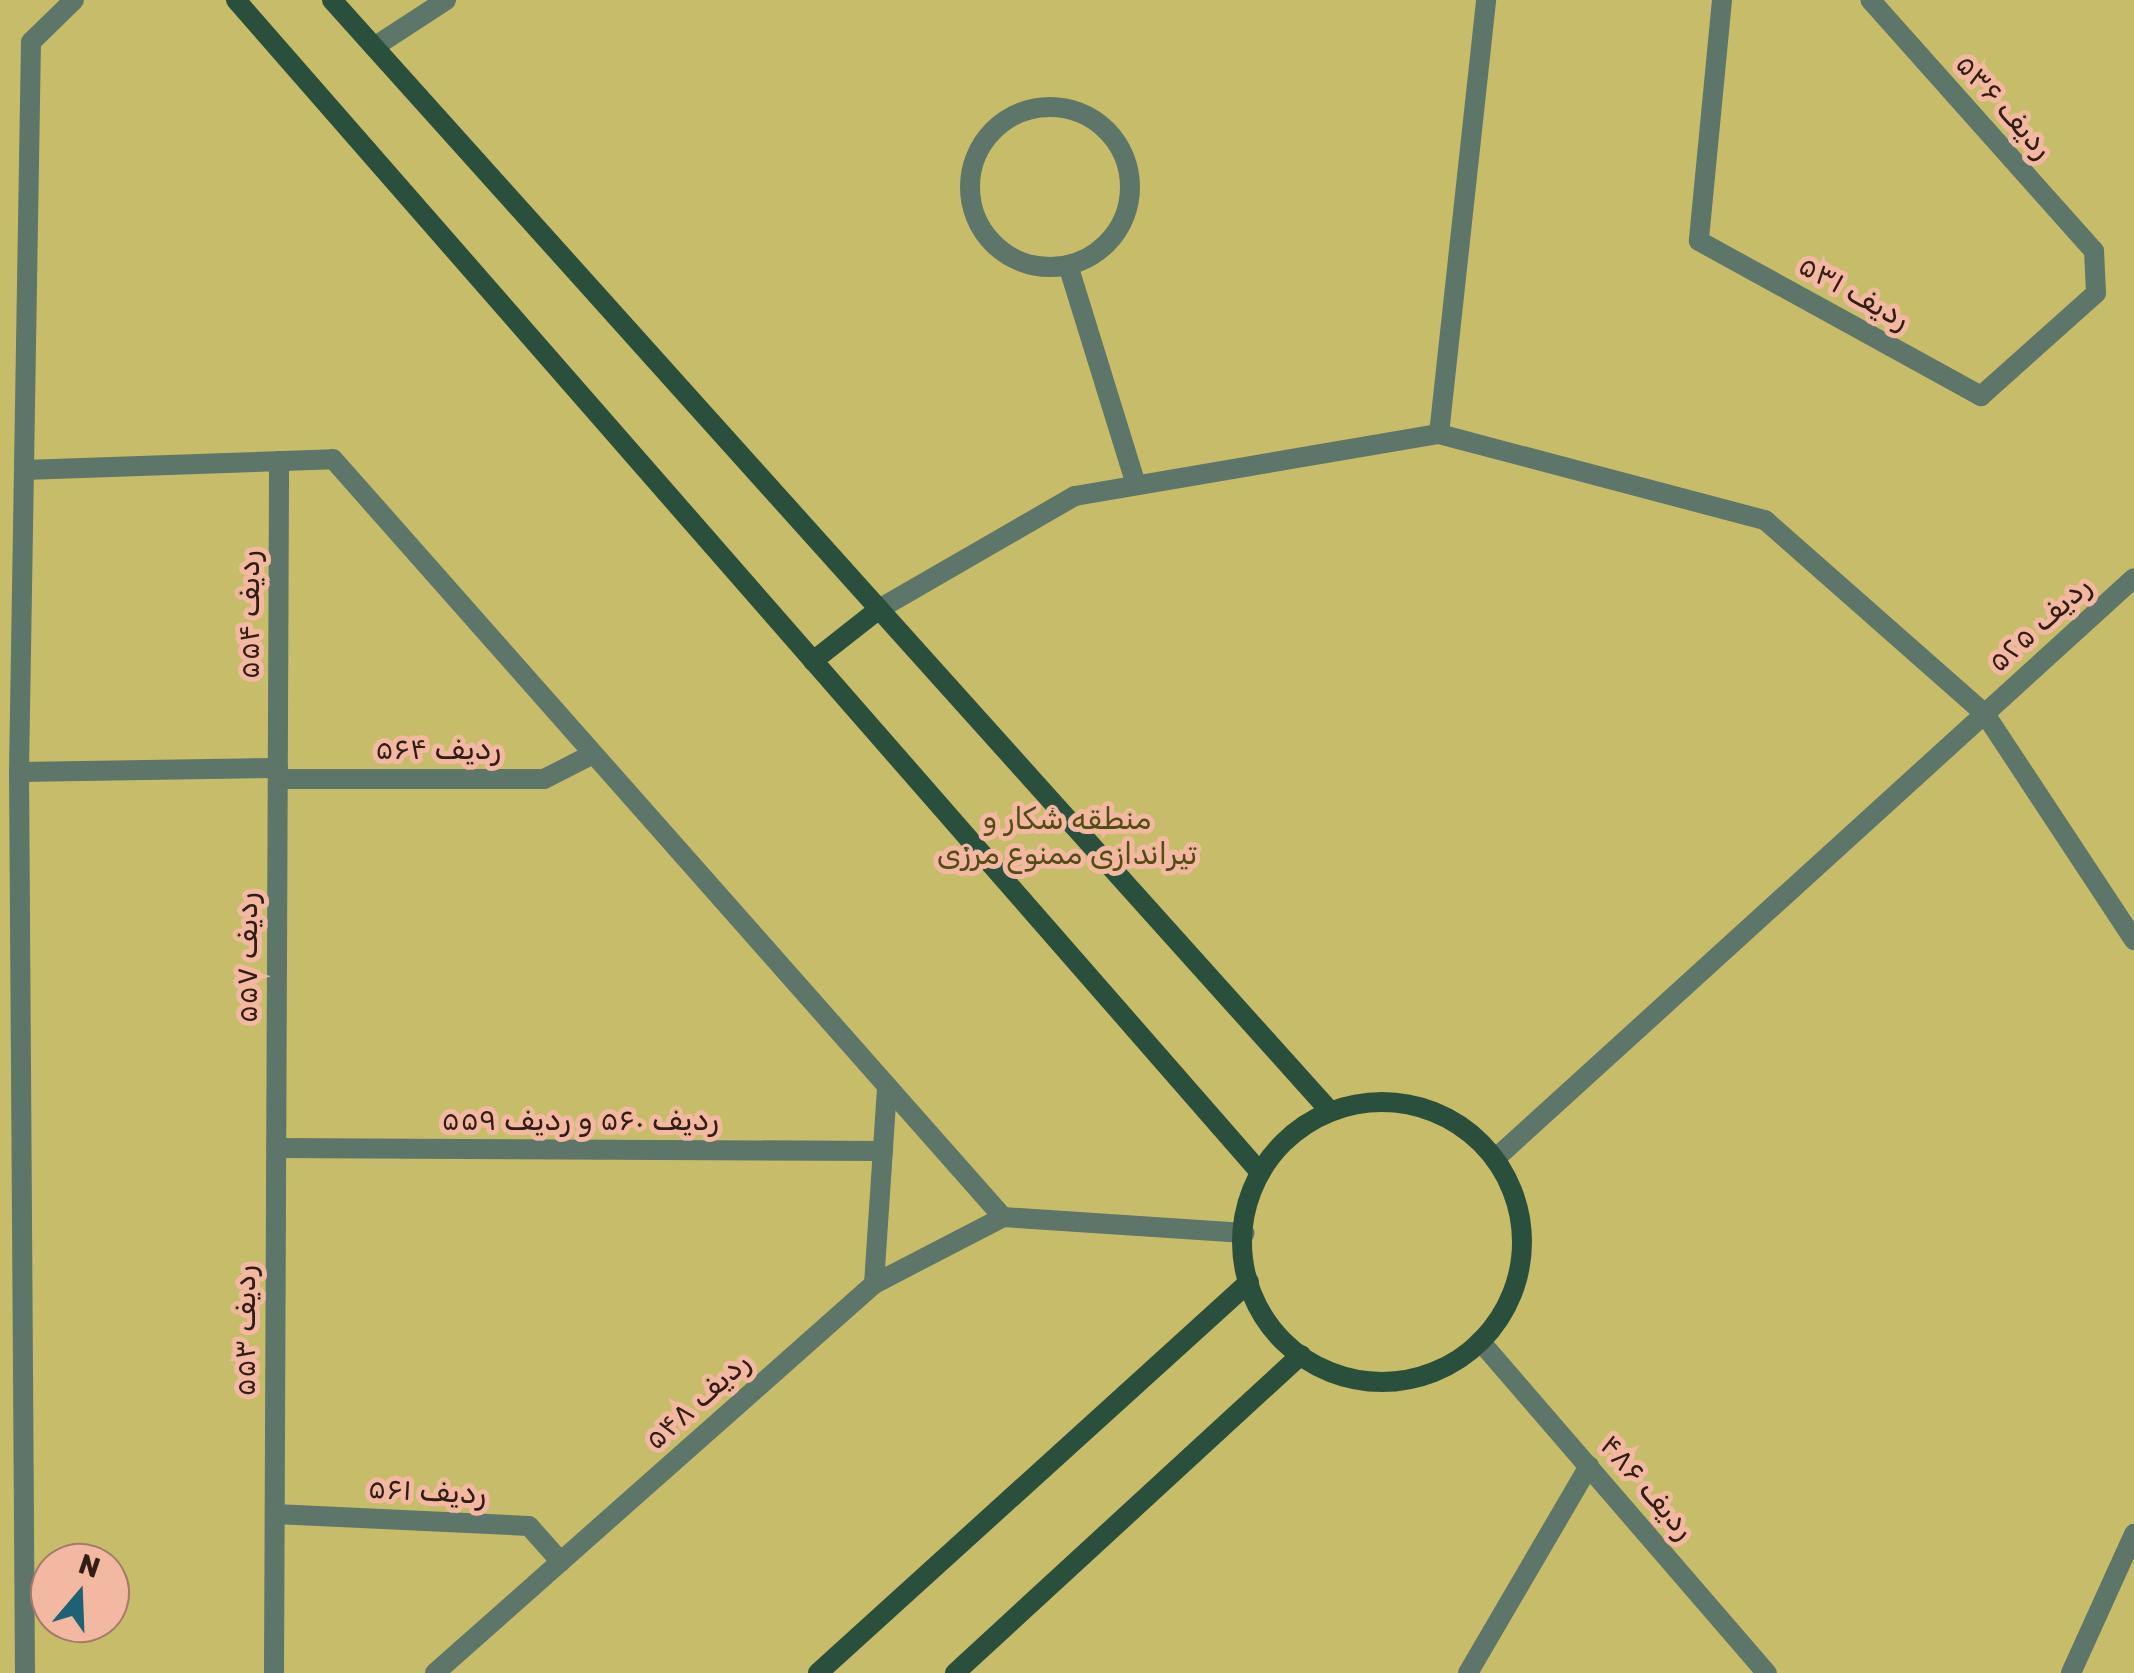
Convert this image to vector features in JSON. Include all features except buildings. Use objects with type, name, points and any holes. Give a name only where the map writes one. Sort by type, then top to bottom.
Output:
[{"type":"street","points":[[25,1673],[19,772],[30,42],[74,0]]},
{"type":"street","points":[[236,0],[1260,1172]]},
{"type":"street","points":[[332,0],[1330,1111]]},
{"type":"street","points":[[374,47],[446,0]]},
{"type":"street","points":[[1440,434],[1486,0]]},
{"type":"street","name":"ردیف ۵۳۱","points":[[1722,0],[1699,242],[1981,396]]},
{"type":"street","name":"ردیف ۵۳۶","points":[[1870,0],[2094,251],[2096,293],[1981,396]]},
{"type":"street","points":[[1050,106],[1075,110],[1098,122],[1116,141],[1127,164],[1131,190],[1126,216],[1112,238],[1092,255],[1068,265],[1041,267],[1015,258],[993,243],[977,221],[970,195],[972,168],[982,144],[1000,123],[1024,110],[1050,106]]},
{"type":"street","points":[[1068,265],[1136,485]]},
{"type":"street","points":[[813,660],[879,609],[1075,496],[1440,434],[1765,520],[1985,714],[2134,940]]},
{"type":"street","points":[[24,470],[333,459],[1003,1217],[1244,1233]]},
{"type":"street","name":"ردیف ۵۵۴","points":[[278,774],[279,461]]},
{"type":"street","name":"ردیف ۵۲۵","points":[[1496,1158],[2134,578]]},
{"type":"street","name":"ردیف ۵۶۴","points":[[19,772],[544,779],[593,754]]},
{"type":"street","name":"ردیف ۵۵۷","points":[[276,1148],[278,774]]},
{"type":"street","points":[[874,1284],[888,1087]]},
{"type":"street","points":[[1374,1102],[1420,1107],[1462,1126],[1496,1158],[1516,1199],[1523,1244],[1515,1290],[1493,1329],[1459,1360],[1417,1378],[1371,1382],[1326,1370],[1286,1345],[1258,1307],[1243,1263],[1244,1216],[1260,1172],[1290,1136],[1330,1111],[1374,1102]]},
{"type":"street","name":"ردیف ۵۶۰ و ردیف ۵۵۹","points":[[276,1148],[883,1152]]},
{"type":"street","name":"ردیف ۵۵۳","points":[[274,1673],[276,1148]]},
{"type":"street","name":"ردیف ۵۴۸","points":[[435,1673],[874,1284],[1003,1217]]},
{"type":"street","points":[[818,1673],[1250,1282]]},
{"type":"street","name":"ردیف ۴۸۶","points":[[1480,1341],[1767,1673]]},
{"type":"street","points":[[955,1673],[1301,1355]]},
{"type":"street","points":[[1468,1673],[1589,1466]]},
{"type":"street","name":"ردیف ۵۶۱","points":[[274,1514],[529,1526],[560,1562]]},
{"type":"street","points":[[2072,1673],[2134,1534]]},
{"type":"green space","name":"منطقه شکار و تیراندازی ممنوع مرزی","points":[[0,0],[2134,0],[2134,1673],[0,1673]]}]
